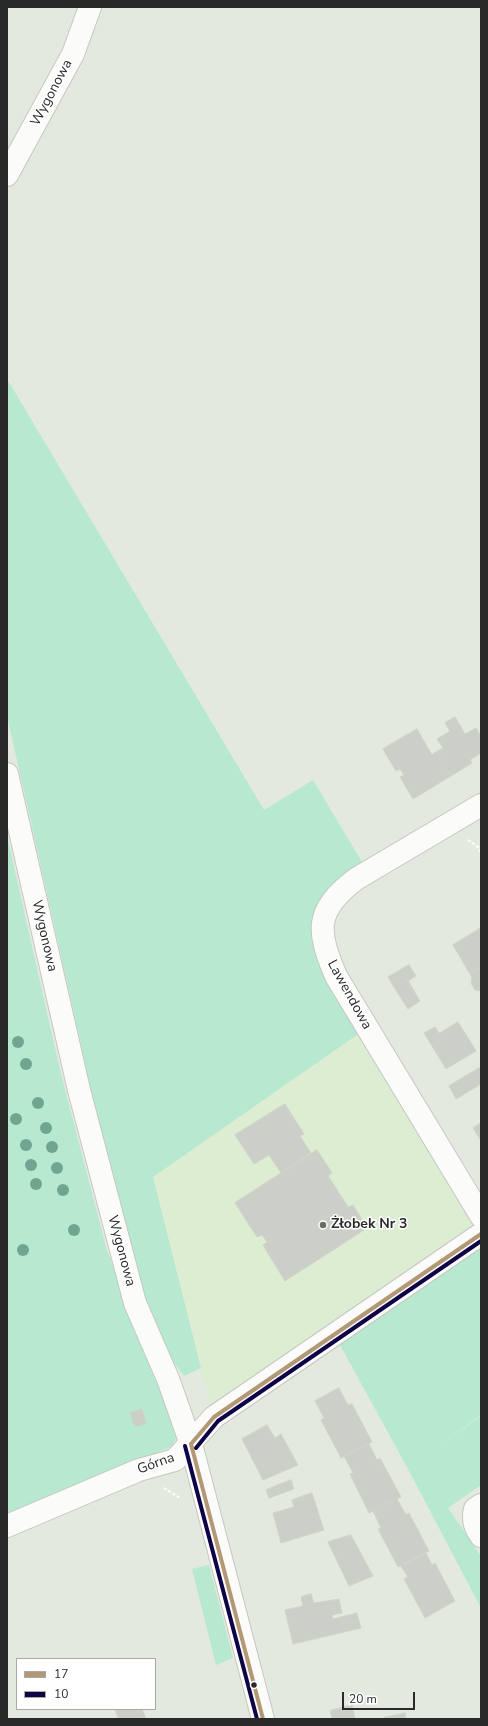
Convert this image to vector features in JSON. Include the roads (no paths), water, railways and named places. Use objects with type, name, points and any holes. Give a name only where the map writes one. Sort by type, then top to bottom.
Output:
[{"type":"street","name":"Wygonowa","points":[[7,176],[73,54],[90,7]]},
{"type":"street","name":"Wygonowa","points":[[7,774],[79,1090],[135,1303],[168,1380],[191,1444],[263,1719]]},
{"type":"street","name":"Lawendowa","points":[[481,805],[356,879],[340,891],[330,902],[325,914],[323,930],[325,951],[336,976],[481,1216]]},
{"type":"street","name":"Górna","points":[[7,1526],[139,1470],[175,1460],[214,1417],[481,1234]]},
{"type":"street","points":[[481,1505],[474,1509],[474,1521],[481,1536]]},
{"type":"place","name":"Żłobek Nr 3","points":[[323,1225]]}]
